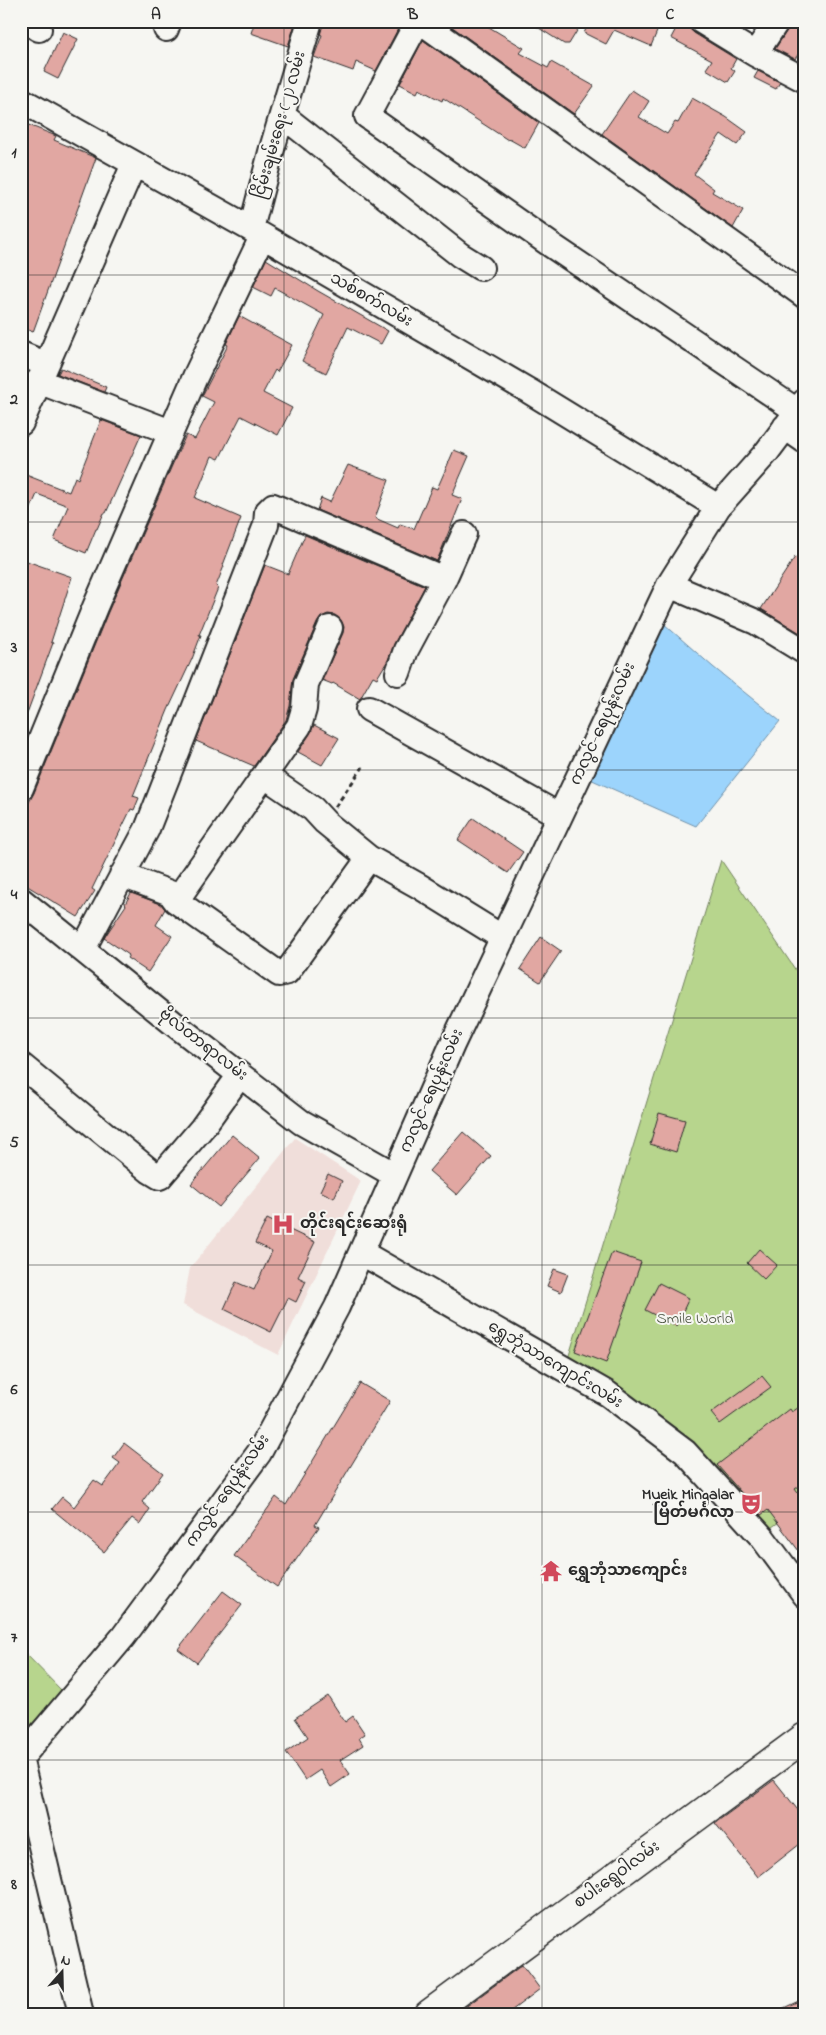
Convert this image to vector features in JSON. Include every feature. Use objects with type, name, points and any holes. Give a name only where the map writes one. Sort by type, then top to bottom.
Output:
[{"type":"main road","name":"စပါးရွေဝါလမ်း","points":[[429,2014],[805,1737]]},
{"type":"street","name":"ငြိမ်းချမ်းရေး (၂) လမ်း","points":[[21,788],[95,608],[257,233],[282,115],[310,21]]},
{"type":"street","points":[[805,296],[419,21],[367,116],[796,413],[805,441]]},
{"type":"street","points":[[701,21],[755,54],[805,80]]},
{"type":"street","points":[[755,54],[777,21]]},
{"type":"street","name":"သစ်စက်လမ်း","points":[[21,100],[257,233],[529,392],[718,507]]},
{"type":"street","points":[[282,115],[460,255],[481,268]]},
{"type":"street","points":[[21,423],[134,164]]},
{"type":"street","points":[[21,354],[42,373],[171,432]]},
{"type":"street","name":"ကလွင်-ရေပုန်းလမ်း","points":[[21,1758],[123,1637],[259,1453],[337,1307],[452,1045],[669,584],[718,507],[766,453],[796,413]]},
{"type":"street","points":[[83,949],[147,828],[266,524],[267,512],[272,506],[444,579]]},
{"type":"street","points":[[398,673],[406,650],[444,579],[464,534]]},
{"type":"street","points":[[669,584],[756,622],[805,652]]},
{"type":"street","points":[[176,901],[300,726],[304,709],[306,684],[330,628]]},
{"type":"street","points":[[369,709],[560,816]]},
{"type":"street","points":[[265,776],[313,809],[325,822],[369,858],[502,938]]},
{"type":"street","points":[[122,875],[170,893],[176,901],[279,974],[287,972],[369,858]]},
{"type":"street","name":"ဗိုလ်တာရာလမ်း","points":[[21,900],[173,1023],[301,1122],[395,1175]]},
{"type":"street","points":[[21,1066],[150,1171],[160,1176],[202,1128],[240,1075]]},
{"type":"street","name":"ရွှေဘုံသာကျောင်းလမ်း","points":[[362,1252],[608,1394],[685,1452],[762,1537],[805,1595]]},
{"type":"street","points":[[21,1762],[81,2014]]},
{"type":"path","points":[[325,822],[363,767]]},
{"type":"shaded area","name":"တိုင်းရင်းဆေးရုံ","points":[[295,1138],[361,1181],[278,1355],[183,1305],[190,1268]]},
{"type":"green space","name":"Smile World","points":[[721,860],[805,984],[805,1504],[762,1534],[567,1362]]},
{"type":"green space","points":[[21,1649],[63,1692],[21,1735]]},
{"type":"water","points":[[663,623],[713,667],[780,721],[696,826],[590,779]]},
{"type":"building","points":[[255,21],[296,21],[288,46],[251,33]]},
{"type":"building","points":[[323,21],[402,21],[376,71],[356,62],[353,71],[314,57],[322,35],[320,34]]},
{"type":"building","points":[[444,21],[479,21],[524,48],[520,53],[548,68],[551,62],[594,86],[574,114]]},
{"type":"building","points":[[528,21],[583,21],[569,44],[564,44]]},
{"type":"building","points":[[590,21],[640,21],[658,29],[651,46],[614,30],[606,44],[584,33]]},
{"type":"building","points":[[680,21],[687,21],[689,28],[694,33],[736,59],[731,68],[735,71],[728,82],[706,69],[712,60],[671,38]]},
{"type":"building","points":[[791,21],[805,21],[805,57],[799,53],[795,59],[775,49]]},
{"type":"building","points":[[63,32],[78,39],[58,79],[44,72]]},
{"type":"building","points":[[423,40],[539,123],[525,148],[508,140],[443,98],[442,101],[419,89],[417,93],[400,84]]},
{"type":"building","points":[[758,71],[780,82],[776,89],[754,78]]},
{"type":"building","points":[[632,90],[649,101],[639,117],[667,134],[675,122],[678,123],[692,98],[726,117],[747,132],[737,145],[721,134],[694,174],[714,189],[712,192],[743,210],[733,228],[602,134]]},
{"type":"building","points":[[21,122],[56,136],[54,140],[96,158],[33,332],[21,327]]},
{"type":"building","points":[[266,259],[388,331],[381,344],[348,327],[326,373],[302,361],[324,315],[275,288],[271,296],[253,287]]},
{"type":"building","points":[[239,316],[292,345],[277,372],[275,370],[263,393],[292,408],[278,435],[241,416],[219,459],[212,456],[195,498],[241,518],[223,565],[216,586],[218,588],[199,635],[201,635],[192,659],[168,710],[133,796],[139,798],[134,810],[131,809],[92,889],[95,891],[78,917],[21,882],[21,817],[34,793],[108,612],[186,435],[195,439],[214,402],[202,396],[228,345],[226,344]]},
{"type":"building","points":[[61,368],[106,387],[104,392],[58,374]]},
{"type":"building","points":[[101,420],[141,435],[86,553],[54,540],[68,506],[37,494],[21,531],[21,473],[69,492],[75,477],[78,479]]},
{"type":"building","points":[[454,450],[469,456],[452,495],[462,499],[437,561],[317,510],[321,498],[330,502],[348,465],[389,480],[375,518],[398,528],[400,524],[414,529],[432,487],[437,489]]},
{"type":"building","points":[[305,535],[425,586],[394,644],[388,660],[377,678],[373,676],[360,699],[333,683],[322,680],[344,627],[341,620],[335,615],[328,614],[321,617],[293,679],[290,706],[286,720],[254,766],[196,741],[265,565],[288,574]]},
{"type":"building","points":[[795,557],[805,563],[805,636],[761,609]]},
{"type":"building","points":[[21,559],[72,577],[51,642],[53,643],[23,724],[21,724]]},
{"type":"building","points":[[314,725],[339,738],[322,765],[298,752]]},
{"type":"building","points":[[473,818],[523,852],[508,873],[458,840]]},
{"type":"building","points":[[131,893],[161,904],[165,909],[156,925],[172,936],[148,972],[127,958],[129,955],[104,938],[126,905]]},
{"type":"building","points":[[541,937],[561,951],[540,982],[520,969]]},
{"type":"building","points":[[659,1113],[685,1120],[676,1152],[650,1144]]},
{"type":"building","points":[[463,1132],[491,1156],[457,1195],[429,1171]]},
{"type":"building","points":[[232,1135],[260,1158],[219,1207],[191,1184]]},
{"type":"building","points":[[328,1174],[342,1181],[334,1198],[320,1191]]},
{"type":"building","points":[[267,1219],[315,1242],[298,1277],[306,1281],[296,1302],[288,1298],[271,1332],[224,1309],[236,1282],[254,1290],[272,1251],[255,1243]]},
{"type":"building","points":[[759,1249],[777,1265],[764,1279],[747,1263]]},
{"type":"building","points":[[612,1252],[641,1262],[606,1363],[575,1351]]},
{"type":"building","points":[[554,1269],[568,1274],[561,1292],[547,1286]]},
{"type":"building","points":[[659,1283],[689,1298],[676,1326],[645,1310]]},
{"type":"building","points":[[762,1376],[771,1387],[720,1424],[711,1413]]},
{"type":"building","points":[[360,1383],[390,1401],[315,1525],[319,1527],[277,1587],[234,1556],[276,1497],[286,1505]]},
{"type":"building","points":[[805,1403],[805,1482],[795,1489],[805,1503],[805,1559],[768,1510],[761,1515],[717,1465],[790,1409],[792,1412]]},
{"type":"building","points":[[124,1443],[163,1473],[142,1502],[150,1509],[140,1524],[132,1518],[104,1552],[52,1509],[62,1497],[74,1507],[94,1480],[103,1486],[120,1463],[113,1458]]},
{"type":"building","points":[[223,1591],[242,1605],[197,1663],[178,1649]]},
{"type":"building","points":[[328,1696],[345,1722],[353,1716],[365,1734],[359,1738],[363,1745],[340,1760],[350,1774],[331,1787],[320,1770],[305,1780],[286,1752],[308,1737],[295,1718]]},
{"type":"building","points":[[774,1780],[805,1819],[805,1840],[758,1877],[715,1823]]},
{"type":"building","points":[[522,1965],[540,1989],[507,2014],[456,2014]]},
{"type":"building","points":[[805,1998],[805,2014],[771,2014]]},
{"type":"place","name":"တိုင်းရင်းဆေးရုံ","points":[[283,1224]]},
{"type":"place","name":"Myeik Mingalar မြိတ်မင်္ဂလာ","points":[[751,1504]]},
{"type":"place","name":"ရွှေဘုံသာကျောင်း","points":[[551,1571]]}]
